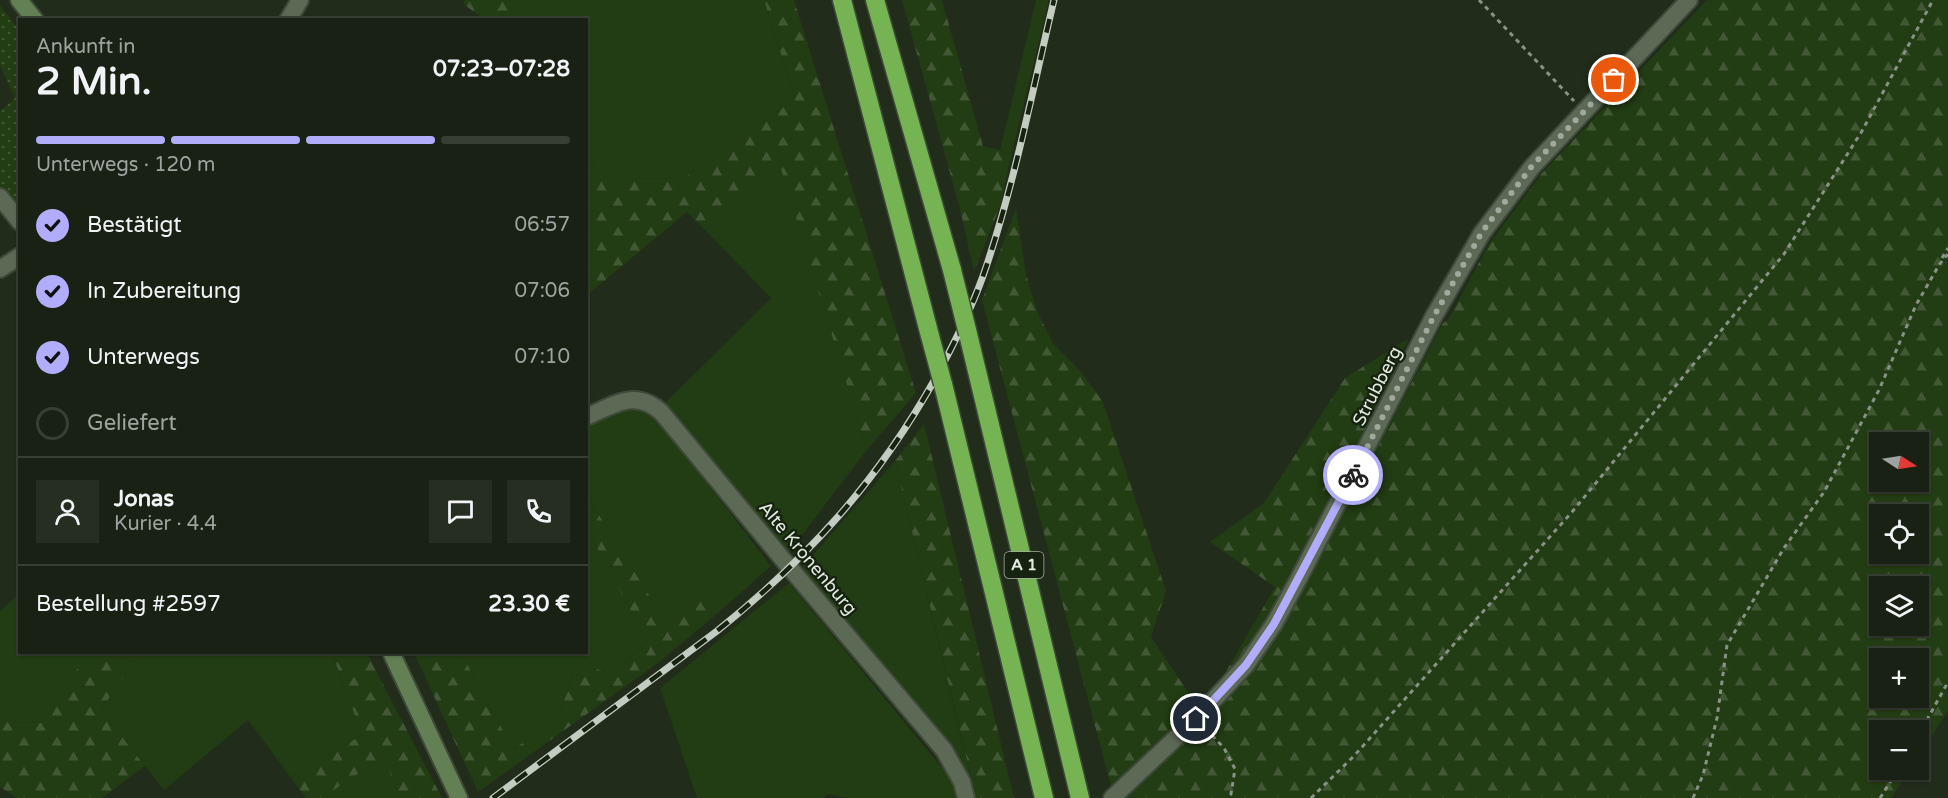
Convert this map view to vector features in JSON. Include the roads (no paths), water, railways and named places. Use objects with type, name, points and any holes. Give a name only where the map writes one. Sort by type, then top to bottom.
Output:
[{"type":"highway","name":"A 1","points":[[842,0],[943,384],[1044,798]]},
{"type":"highway","name":"A 1","points":[[874,0],[952,270],[1079,797]]},
{"type":"main road","points":[[19,0],[33,18]]},
{"type":"main road","points":[[392,654],[459,798]]},
{"type":"street","points":[[289,18],[300,0]]},
{"type":"street","name":"Strubberg","points":[[1112,798],[1196,719],[1246,665],[1274,624],[1434,316],[1482,232],[1532,166],[1689,0]]},
{"type":"street","points":[[0,197],[18,220]]},
{"type":"street","points":[[0,268],[18,257]]},
{"type":"street","name":"Alte Kronenburg","points":[[588,416],[628,400],[641,399],[652,404],[662,413],[944,750],[962,782],[966,798]]},
{"type":"railway","points":[[493,798],[717,631],[782,575],[839,516],[889,451],[942,367],[967,316],[983,276],[1013,174],[1054,0]]}]
